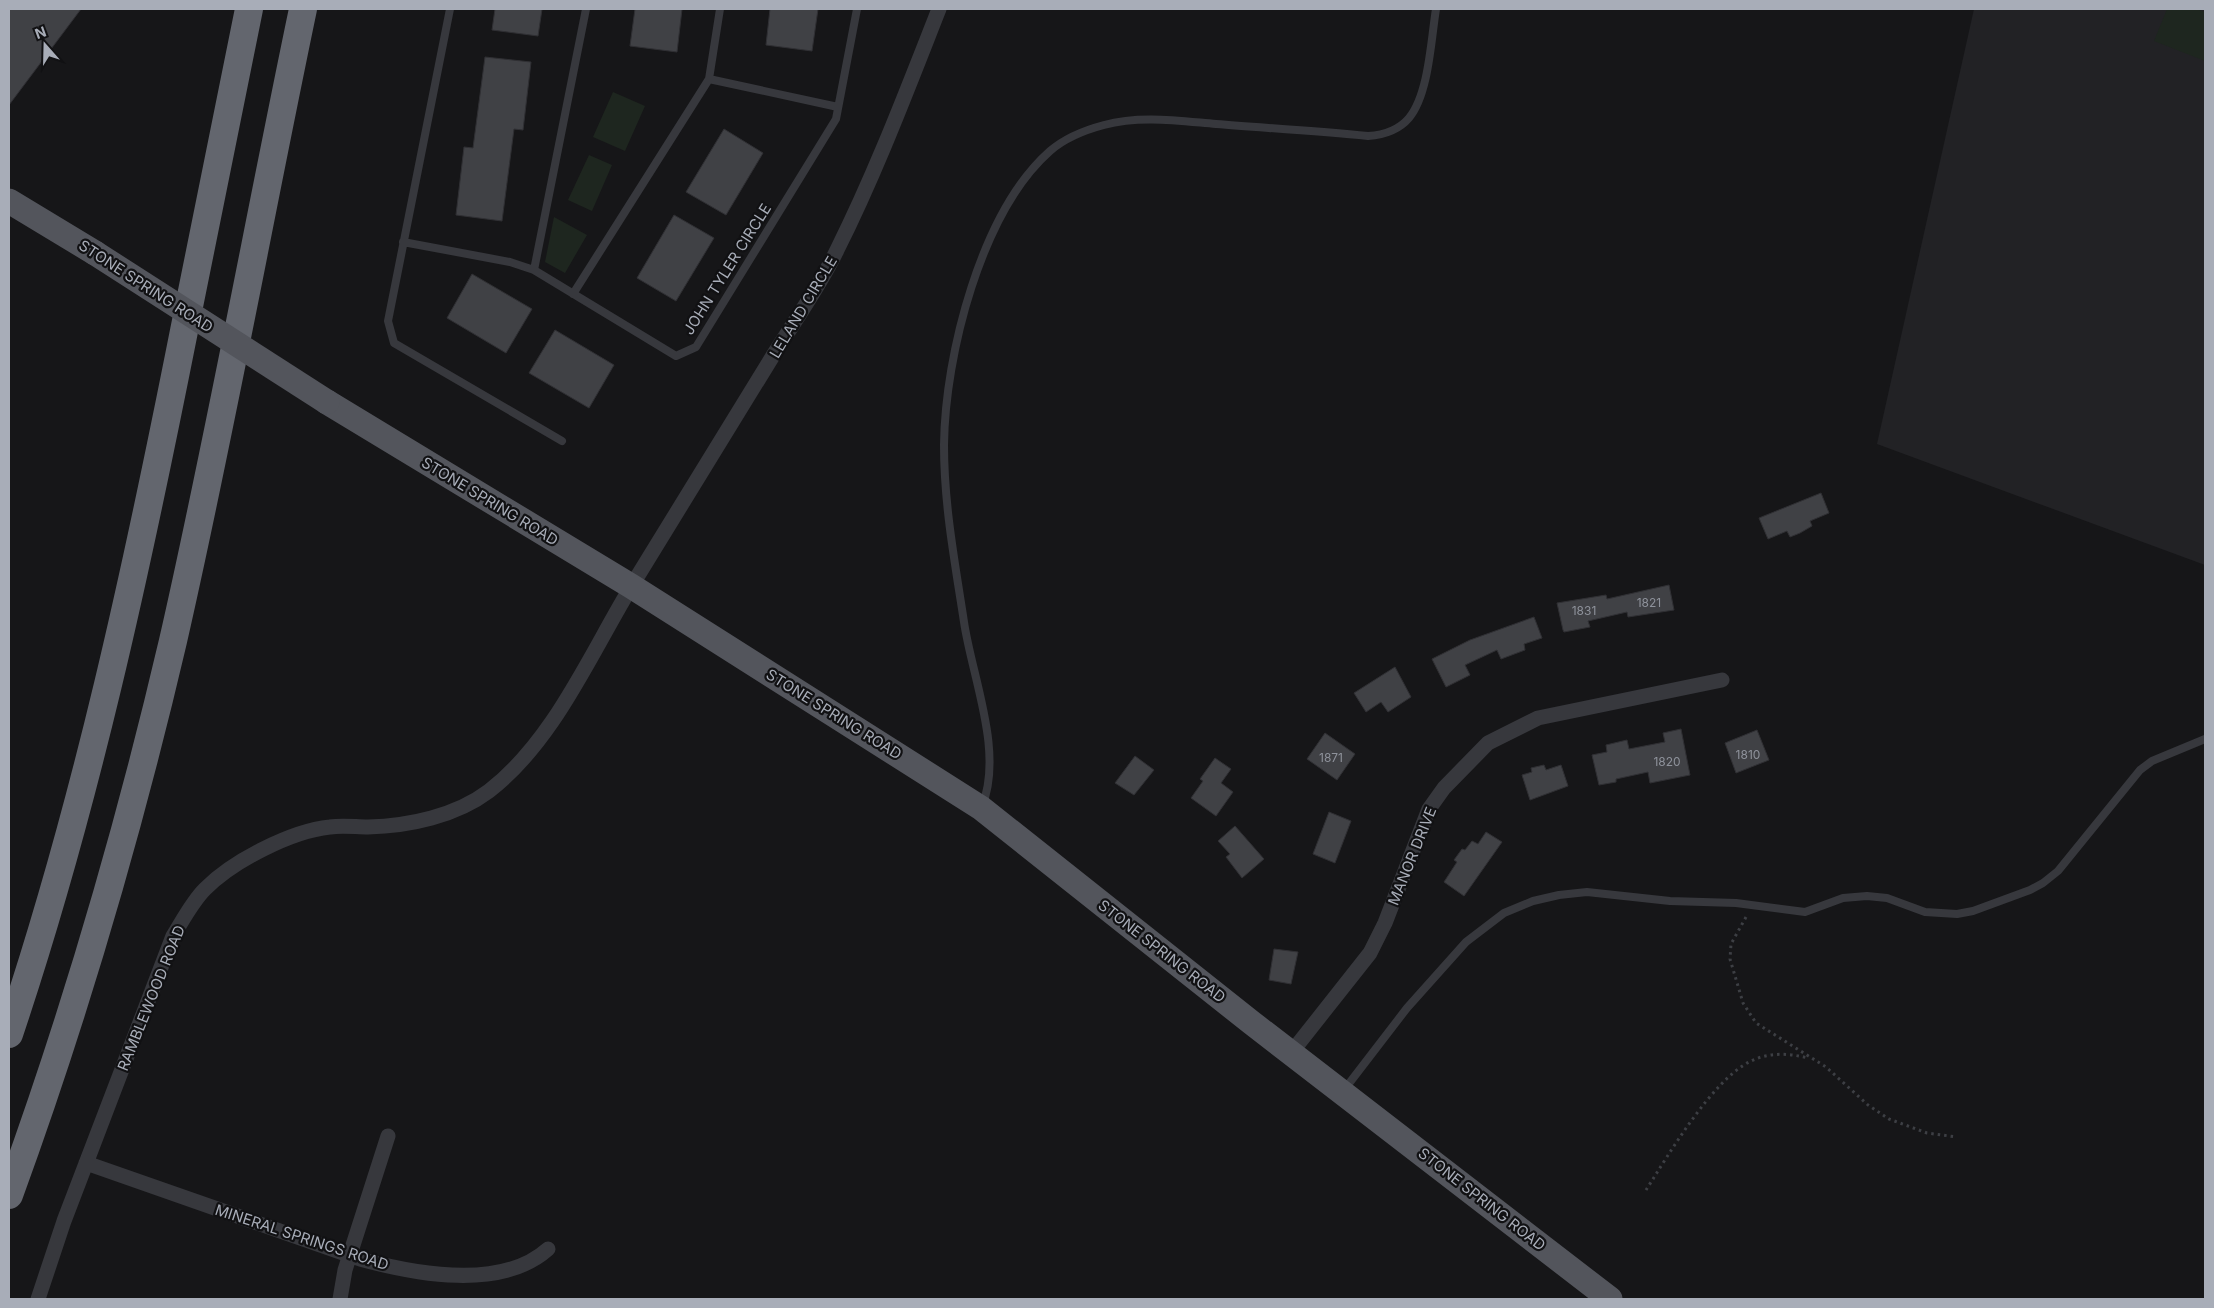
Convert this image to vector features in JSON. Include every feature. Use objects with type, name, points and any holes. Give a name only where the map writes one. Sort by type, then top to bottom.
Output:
[{"type":"highway","points":[[9,1034],[56,884],[101,717],[152,485],[249,9]]},
{"type":"highway","points":[[9,1195],[96,936],[148,743],[202,505],[303,9]]},
{"type":"main road","name":"STONE SPRING ROAD","points":[[9,201],[96,253],[327,402],[631,586],[981,808],[1291,1053],[1610,1299]]},
{"type":"street","name":"LELAND CIRCLE","points":[[631,586],[836,253],[897,118],[938,9]]},
{"type":"street","name":"RAMBLEWOOD ROAD","points":[[38,1299],[54,1247],[173,936],[191,906],[205,889],[228,870],[294,836],[329,826],[386,826],[426,820],[449,812],[485,794],[507,776],[533,747],[588,664],[631,586]]},
{"type":"street","name":"MANOR DRIVE","points":[[1291,1053],[1370,953],[1385,923],[1429,810],[1444,788],[1488,742],[1538,718],[1722,680]]},
{"type":"street","points":[[340,1299],[350,1255],[388,1136]]},
{"type":"street","name":"MINERAL SPRINGS ROAD","points":[[86,1163],[350,1255],[390,1267],[461,1276],[517,1268],[532,1262],[548,1249]]},
{"type":"lane","points":[[450,9],[388,321],[394,344],[562,441]]},
{"type":"lane","points":[[534,270],[586,9]]},
{"type":"lane","points":[[574,294],[709,79],[720,9]]},
{"type":"lane","name":"JOHN TYLER CIRCLE","points":[[404,242],[510,262],[534,270],[676,356],[696,347],[836,119],[857,9]]},
{"type":"lane","points":[[981,808],[989,781],[990,749],[966,633],[953,551],[945,484],[945,415],[950,370],[960,328],[986,247],[1005,208],[1030,172],[1057,146],[1077,134],[1113,122],[1174,121],[1368,136],[1389,132],[1409,118],[1418,101],[1425,74],[1436,9]]},
{"type":"lane","points":[[709,79],[838,107]]},
{"type":"lane","points":[[1343,1092],[1407,1008],[1466,942],[1490,922],[1513,908],[1548,897],[1588,892],[1670,901],[1752,905],[1805,912],[1843,898],[1867,896],[1887,898],[1925,912],[1945,914],[1973,911],[2013,898],[2043,883],[2058,871],[2147,764],[2205,739]]},
{"type":"path","points":[[1752,905],[1734,936],[1730,949],[1733,972],[1743,1003],[1756,1023],[1835,1074],[1868,1105],[1889,1119],[1926,1133],[1957,1137]]},
{"type":"path","points":[[1646,1190],[1700,1112],[1724,1082],[1740,1068],[1759,1058],[1779,1054],[1797,1055],[1814,1060]]},
{"type":"shaded area","points":[[1974,9],[2205,9],[2205,565],[1877,444]]},
{"type":"shaded area","points":[[2167,9],[2197,9],[2205,12],[2205,61],[2154,41]]},
{"type":"shaded area","points":[[613,92],[645,106],[625,151],[593,137]]},
{"type":"shaded area","points":[[589,155],[612,165],[592,211],[568,200]]},
{"type":"shaded area","points":[[554,217],[587,235],[565,273],[545,262]]},
{"type":"building","points":[[9,9],[81,9],[9,105]]},
{"type":"building","points":[[495,9],[542,9],[538,36],[492,30]]},
{"type":"building","points":[[635,9],[682,9],[677,52],[630,46]]},
{"type":"building","points":[[770,9],[818,9],[812,51],[766,45]]},
{"type":"building","points":[[485,57],[531,62],[523,130],[514,129],[502,221],[456,215],[464,147],[473,148]]},
{"type":"building","points":[[724,129],[763,153],[726,215],[686,192]]},
{"type":"building","points":[[674,215],[714,238],[676,301],[637,278]]},
{"type":"building","points":[[472,274],[532,309],[506,353],[447,318]]},
{"type":"building","points":[[555,330],[614,365],[589,408],[529,373]]},
{"type":"building","points":[[1821,493],[1829,513],[1810,521],[1812,526],[1800,533],[1790,537],[1787,531],[1768,539],[1759,518]]},
{"type":"building","points":[[1669,585],[1674,610],[1628,617],[1627,612],[1588,621],[1590,627],[1564,632],[1563,630],[1557,603],[1606,595],[1607,599]]},
{"type":"building","points":[[1534,617],[1542,638],[1524,644],[1525,650],[1501,659],[1497,650],[1465,665],[1470,675],[1446,687],[1432,659],[1470,640]]},
{"type":"building","points":[[1395,667],[1411,697],[1388,712],[1381,702],[1366,712],[1354,693]]},
{"type":"building","points":[[1681,729],[1690,775],[1650,783],[1648,772],[1599,785],[1592,755],[1607,752],[1606,745],[1627,740],[1629,749],[1665,742],[1663,733]]},
{"type":"building","points":[[1757,730],[1769,760],[1736,773],[1725,743]]},
{"type":"building","points":[[1325,733],[1355,754],[1337,780],[1307,759]]},
{"type":"building","points":[[1135,756],[1154,770],[1134,795],[1115,783]]},
{"type":"building","points":[[1215,758],[1231,769],[1221,783],[1233,792],[1216,816],[1191,798],[1203,781],[1200,779]]},
{"type":"building","points":[[1544,765],[1546,770],[1561,765],[1568,786],[1530,800],[1522,775],[1532,772],[1531,768]]},
{"type":"building","points":[[1329,812],[1351,821],[1335,863],[1313,854]]},
{"type":"building","points":[[1235,826],[1264,859],[1242,878],[1226,857],[1230,854],[1218,841]]},
{"type":"building","points":[[1486,832],[1502,842],[1464,896],[1444,882],[1457,862],[1454,860],[1462,849],[1465,850],[1472,841],[1478,844]]},
{"type":"building","points":[[1274,949],[1298,952],[1291,984],[1269,980]]}]
